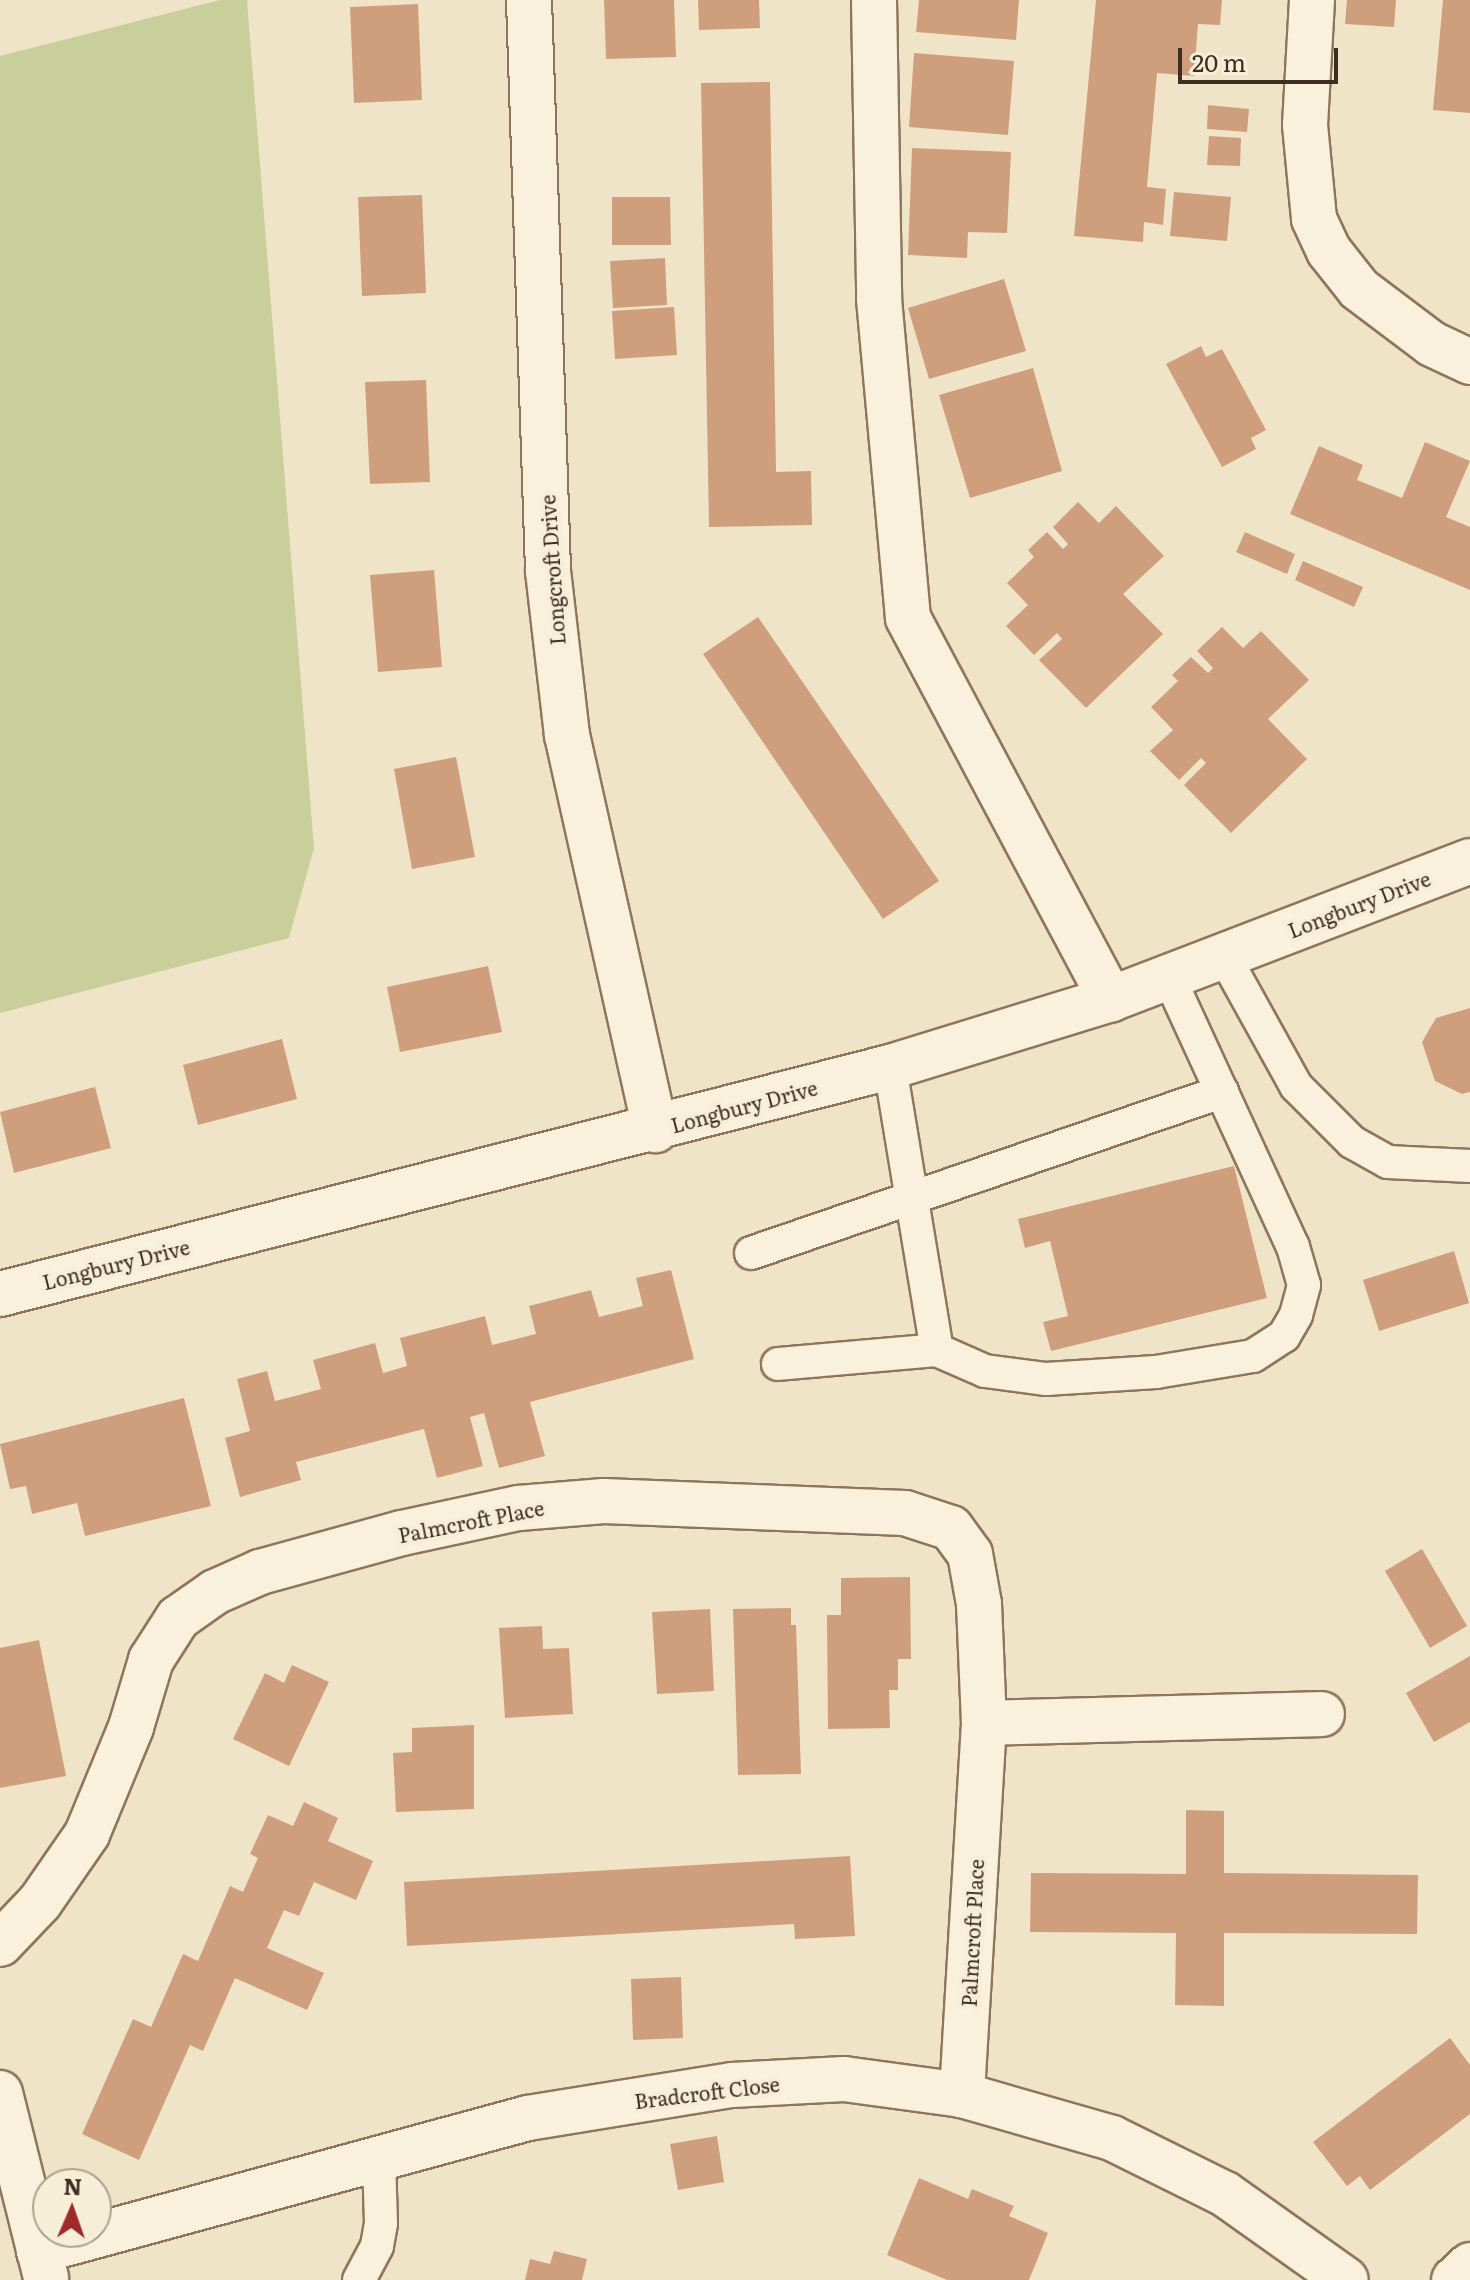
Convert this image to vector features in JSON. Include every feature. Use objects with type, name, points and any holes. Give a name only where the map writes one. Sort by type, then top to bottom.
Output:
[{"type":"street","name":"Longcroft Drive","points":[[529,0],[548,571],[567,735],[655,1130]]},
{"type":"street","points":[[874,0],[879,299],[908,618],[1111,999]]},
{"type":"street","points":[[1312,0],[1305,125],[1314,219],[1329,251],[1359,289],[1432,344],[1470,362]]},
{"type":"street","name":"Longbury Drive","points":[[0,1294],[655,1130],[890,1067],[1111,999],[1470,861]]},
{"type":"street","name":"Palmcroft Place","points":[[0,1944],[40,1902],[87,1834],[131,1727],[151,1660],[178,1618],[215,1592],[260,1572],[402,1533],[519,1508],[604,1501],[905,1513],[951,1528],[970,1554],[979,1604],[984,1723],[962,2095]]},
{"type":"street","points":[[984,1723],[1322,1714]]},
{"type":"street","name":"Bradcroft Close","points":[[43,2265],[379,2158],[528,2118],[732,2085],[844,2079],[962,2095],[1112,2138],[1225,2194],[1346,2280]]},
{"type":"street","points":[[0,2093],[9,2176],[43,2265]]},
{"type":"street","points":[[1454,2280],[1470,2265]]},
{"type":"lane","points":[[1224,956],[1296,1086],[1352,1142],[1388,1162],[1470,1166]]},
{"type":"lane","points":[[778,1364],[937,1350],[985,1371],[1046,1379],[1156,1372],[1253,1356],[1284,1336],[1296,1315],[1304,1285],[1293,1247],[1169,977]]},
{"type":"lane","points":[[890,1067],[937,1350]]},
{"type":"lane","points":[[751,1253],[911,1202],[1222,1092]]},
{"type":"lane","points":[[359,2280],[377,2246],[381,2223],[379,2158]]},
{"type":"green space","points":[[220,0],[247,0],[314,848],[289,938],[0,1013],[0,56]]},
{"type":"building","points":[[604,0],[674,0],[676,57],[606,59]]},
{"type":"building","points":[[698,0],[759,0],[760,28],[699,30]]},
{"type":"building","points":[[919,0],[1019,0],[1016,40],[916,32]]},
{"type":"building","points":[[1096,0],[1222,0],[1220,25],[1198,24],[1194,76],[1157,73],[1147,187],[1166,189],[1163,225],[1144,222],[1143,242],[1074,236]]},
{"type":"building","points":[[1347,0],[1396,0],[1394,27],[1345,24]]},
{"type":"building","points":[[1443,0],[1470,0],[1470,113],[1433,110]]},
{"type":"building","points":[[418,4],[422,100],[354,103],[350,7]]},
{"type":"building","points":[[914,53],[1014,61],[1008,135],[909,127]]},
{"type":"building","points":[[770,82],[776,472],[811,471],[812,525],[709,527],[701,83]]},
{"type":"building","points":[[1208,105],[1249,109],[1247,132],[1207,129]]},
{"type":"building","points":[[1209,136],[1241,138],[1240,166],[1207,165]]},
{"type":"building","points":[[912,148],[1011,152],[1007,233],[968,232],[967,258],[908,255]]},
{"type":"building","points":[[1174,192],[1231,197],[1227,241],[1170,236]]},
{"type":"building","points":[[422,195],[426,293],[362,296],[358,197]]},
{"type":"building","points":[[612,197],[670,197],[671,245],[612,245]]},
{"type":"building","points":[[665,258],[667,305],[613,308],[610,261]]},
{"type":"building","points":[[1004,279],[1026,351],[929,379],[908,308]]},
{"type":"building","points":[[674,307],[677,355],[615,359],[612,311]]},
{"type":"building","points":[[1201,346],[1206,357],[1222,349],[1266,430],[1251,438],[1256,449],[1222,467],[1166,364]]},
{"type":"building","points":[[1033,368],[1062,471],[970,498],[939,395]]},
{"type":"building","points":[[426,380],[430,482],[370,484],[365,382]]},
{"type":"building","points":[[1425,442],[1470,461],[1446,517],[1470,527],[1470,590],[1290,514],[1319,446],[1363,465],[1357,480],[1402,498]]},
{"type":"building","points":[[1078,502],[1099,523],[1116,506],[1164,556],[1123,594],[1163,634],[1086,708],[1039,660],[1062,639],[1057,633],[1034,655],[1006,626],[1028,605],[1007,583],[1034,557],[1028,550],[1047,532],[1063,549],[1068,544],[1053,527]]},
{"type":"building","points":[[1245,532],[1295,554],[1287,574],[1236,552]]},
{"type":"building","points":[[1303,561],[1363,587],[1354,607],[1295,580]]},
{"type":"building","points":[[434,570],[442,667],[378,672],[370,575]]},
{"type":"building","points":[[758,617],[939,881],[883,919],[703,654]]},
{"type":"building","points":[[1222,627],[1243,648],[1261,631],[1309,680],[1268,719],[1307,759],[1231,833],[1184,785],[1206,763],[1201,758],[1179,780],[1150,751],[1173,730],[1151,707],[1178,681],[1172,675],[1191,657],[1208,673],[1213,668],[1197,651]]},
{"type":"building","points":[[456,757],[475,857],[412,869],[394,769]]},
{"type":"building","points":[[488,966],[502,1032],[400,1052],[387,987]]},
{"type":"building","points":[[1470,1008],[1470,1092],[1462,1094],[1435,1081],[1422,1042],[1436,1018]]},
{"type":"building","points":[[282,1039],[297,1099],[198,1125],[183,1065]]},
{"type":"building","points":[[95,1087],[111,1148],[14,1173],[0,1112]]},
{"type":"building","points":[[1234,1166],[1267,1298],[1051,1351],[1043,1322],[1068,1316],[1050,1241],[1025,1248],[1018,1219]]},
{"type":"building","points":[[1454,1251],[1469,1303],[1379,1331],[1363,1280]]},
{"type":"building","points":[[671,1270],[694,1359],[530,1402],[545,1456],[499,1468],[484,1413],[470,1417],[483,1466],[437,1478],[424,1429],[296,1462],[301,1480],[240,1497],[225,1438],[250,1431],[237,1379],[267,1371],[275,1401],[295,1396],[321,1389],[313,1360],[375,1343],[383,1373],[407,1366],[400,1338],[485,1316],[492,1345],[536,1334],[529,1306],[591,1290],[599,1317],[643,1306],[636,1278]]},
{"type":"building","points":[[184,1398],[211,1506],[85,1536],[77,1503],[32,1514],[26,1486],[10,1489],[0,1444]]},
{"type":"building","points":[[1422,1549],[1467,1626],[1430,1648],[1385,1571]]},
{"type":"building","points":[[910,1577],[911,1659],[898,1659],[898,1690],[889,1690],[890,1728],[828,1729],[827,1615],[841,1615],[841,1578]]},
{"type":"building","points":[[791,1608],[791,1625],[796,1625],[801,1774],[738,1775],[733,1609]]},
{"type":"building","points":[[710,1609],[714,1691],[657,1694],[652,1612]]},
{"type":"building","points":[[542,1626],[543,1649],[569,1648],[573,1714],[505,1718],[499,1628]]},
{"type":"building","points":[[39,1640],[66,1776],[0,1788],[0,1648]]},
{"type":"building","points":[[1470,1656],[1470,1722],[1434,1742],[1406,1693]]},
{"type":"building","points":[[292,1665],[329,1682],[289,1766],[233,1739],[265,1673],[284,1683]]},
{"type":"building","points":[[474,1725],[474,1809],[396,1812],[393,1753],[412,1752],[412,1728]]},
{"type":"building","points":[[304,1802],[338,1818],[328,1841],[373,1861],[356,1900],[314,1882],[299,1916],[284,1910],[267,1948],[324,1973],[307,2010],[235,1978],[203,2051],[190,2045],[139,2160],[82,2134],[133,2019],[151,2027],[183,1954],[198,1961],[230,1886],[243,1892],[258,1858],[250,1854],[268,1815],[293,1826]]},
{"type":"building","points":[[1186,1810],[1224,1811],[1224,1873],[1418,1875],[1417,1934],[1224,1933],[1224,2006],[1175,2005],[1176,1933],[1030,1932],[1031,1873],[1186,1874]]},
{"type":"building","points":[[850,1856],[855,1936],[795,1939],[794,1924],[407,1946],[404,1882]]},
{"type":"building","points":[[681,1977],[683,2038],[633,2040],[631,1979]]},
{"type":"building","points":[[1450,2038],[1470,2065],[1470,2114],[1370,2190],[1360,2176],[1347,2186],[1313,2142]]},
{"type":"building","points":[[717,2136],[724,2182],[678,2190],[670,2144]]},
{"type":"building","points":[[919,2178],[968,2199],[972,2189],[1014,2206],[1009,2216],[1048,2233],[1029,2280],[947,2280],[887,2255]]},
{"type":"building","points":[[554,2251],[587,2259],[582,2280],[525,2280],[530,2259],[550,2264]]}]
